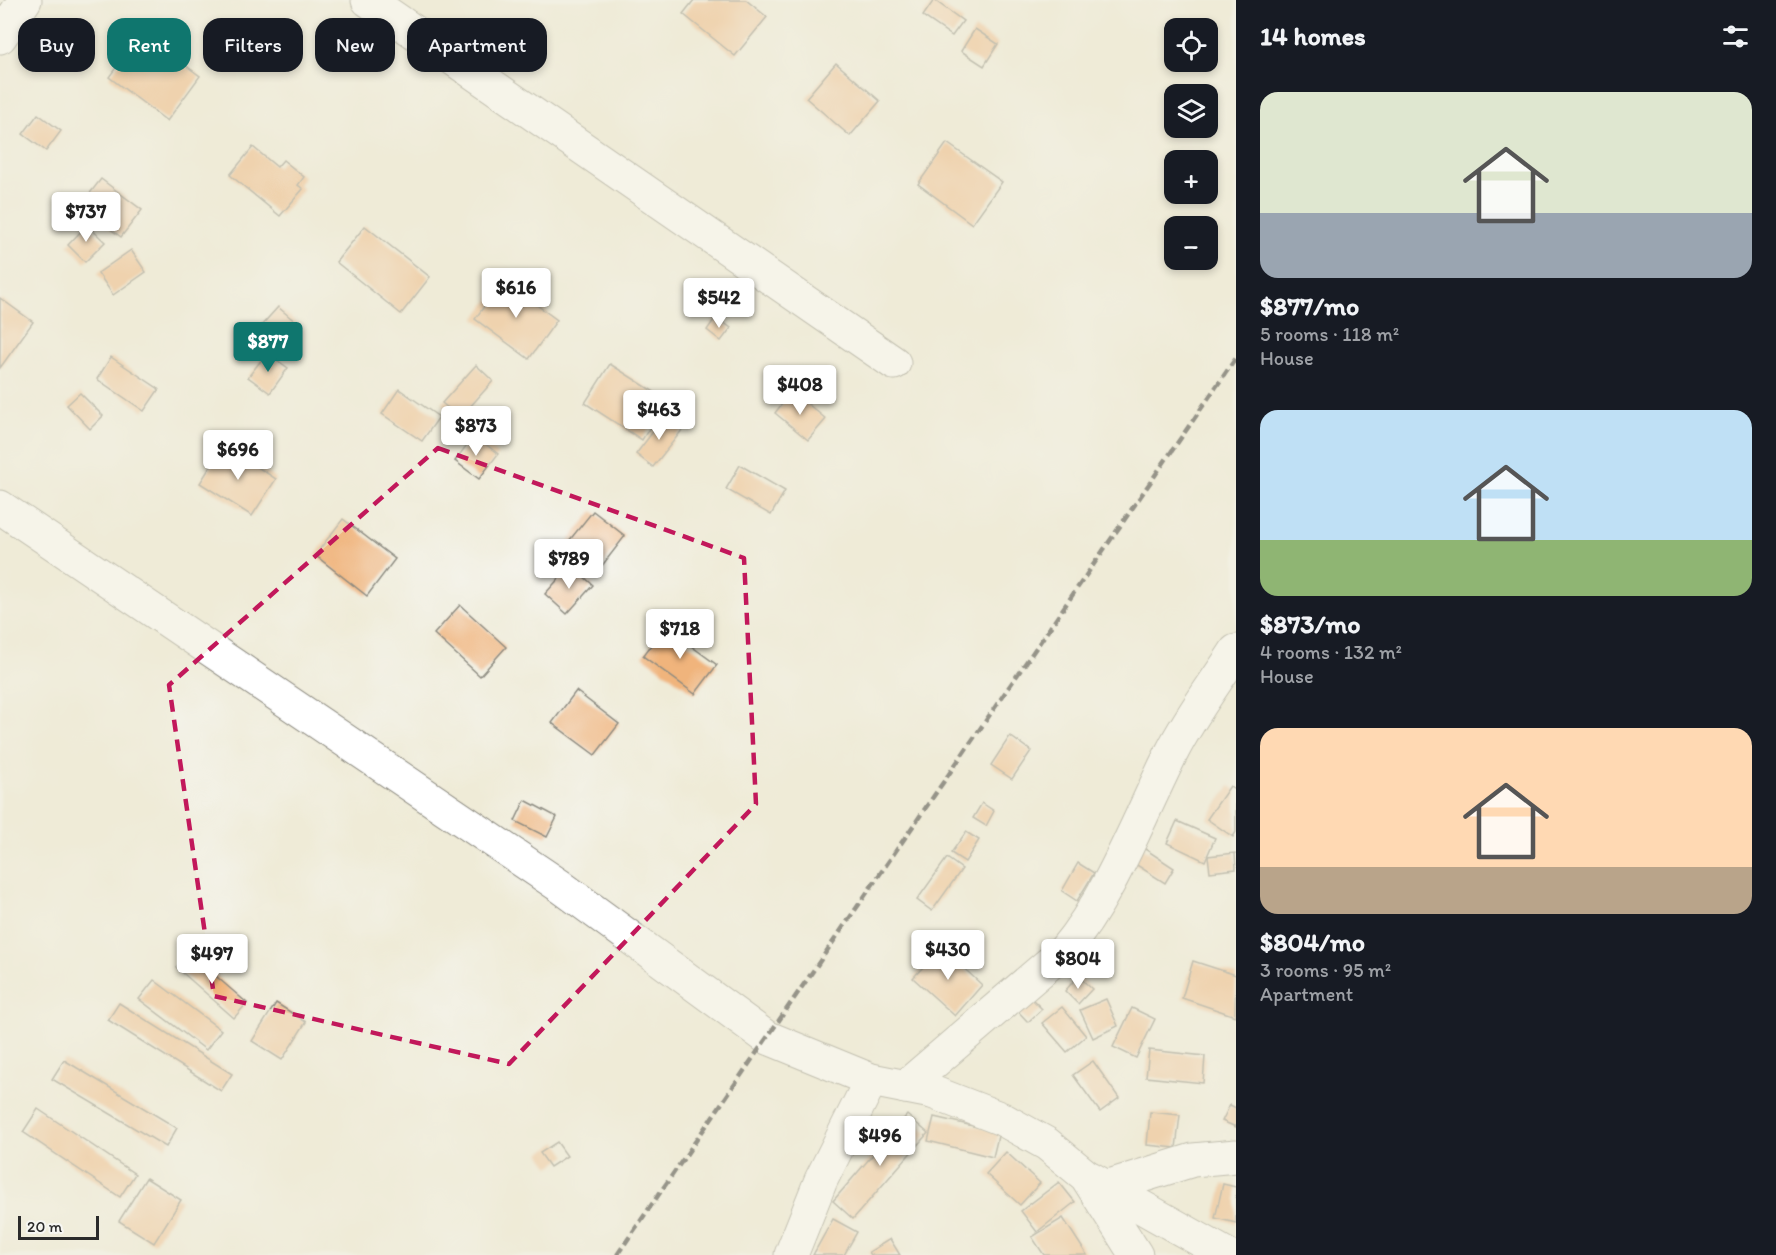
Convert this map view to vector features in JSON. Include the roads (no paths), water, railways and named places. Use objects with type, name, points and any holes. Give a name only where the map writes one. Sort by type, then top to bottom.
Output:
[{"type":"street","points":[[0,37],[25,0]]},
{"type":"street","points":[[368,0],[894,363]]},
{"type":"street","points":[[0,507],[560,886],[766,1037],[871,1080],[932,1092],[1002,1119],[1047,1143],[1096,1182],[1227,1255]]},
{"type":"street","points":[[905,1087],[1064,951],[1086,925],[1173,750],[1195,710],[1236,651]]},
{"type":"street","points":[[791,1255],[821,1180],[871,1080]]},
{"type":"street","points":[[1096,1182],[1193,1160],[1236,1156]]},
{"type":"street","points":[[1096,1182],[1136,1255]]},
{"type":"railway","points":[[617,1255],[1236,358]]}]
